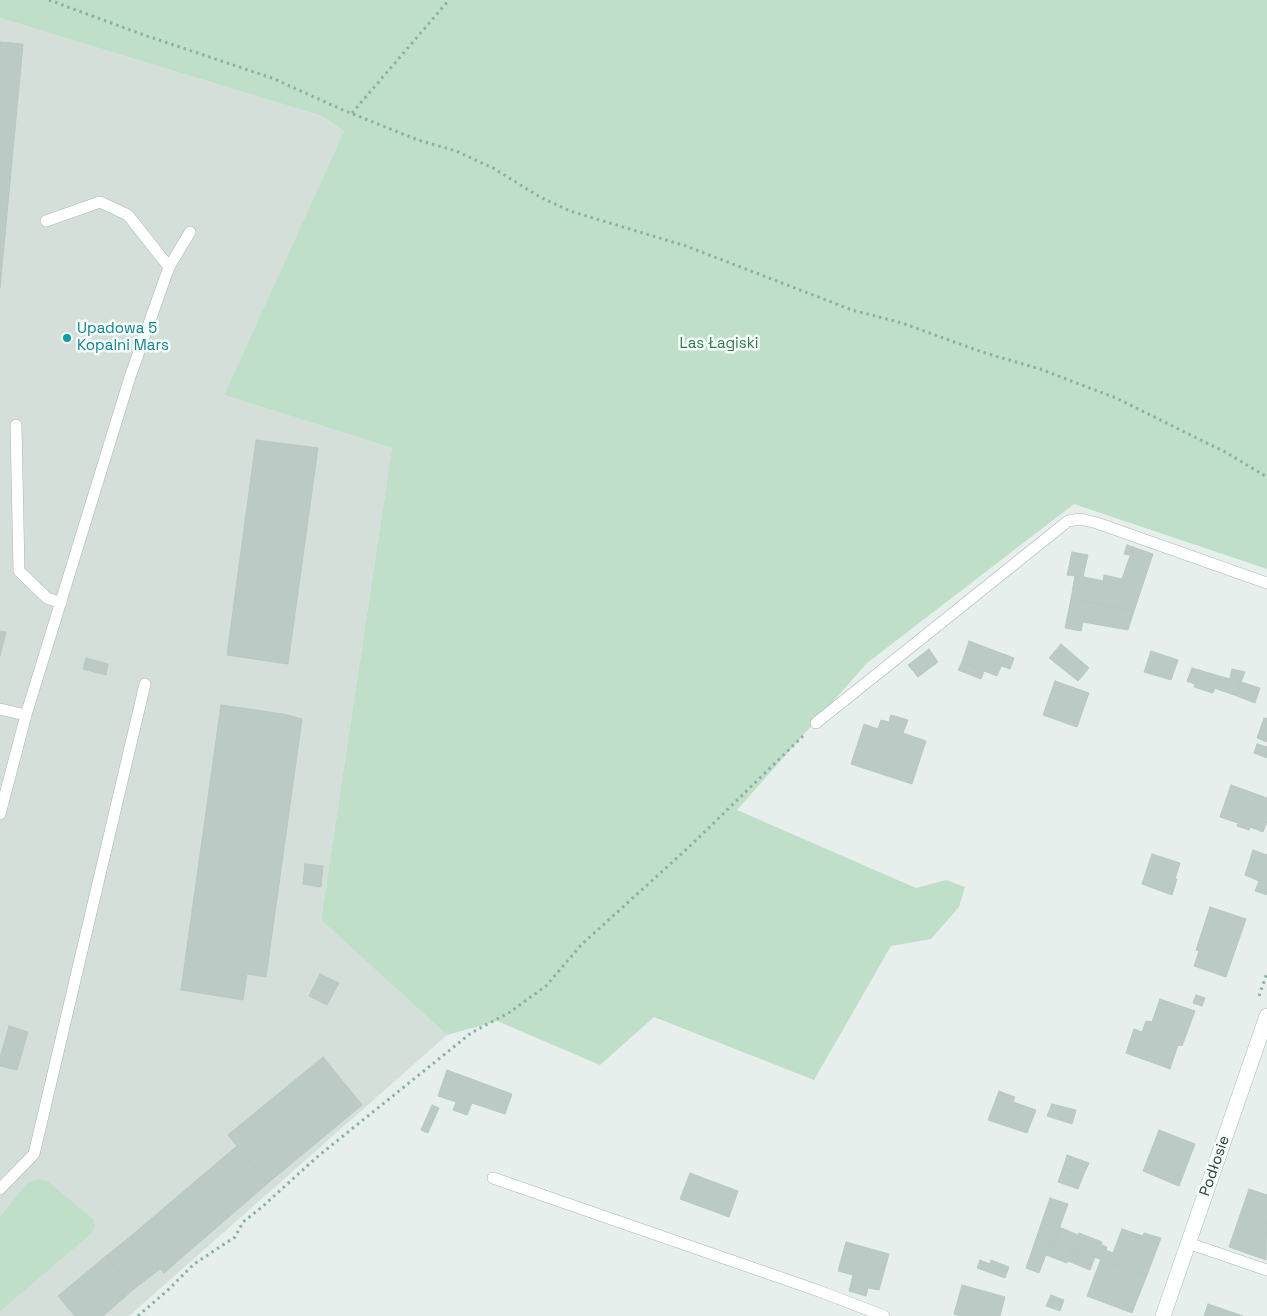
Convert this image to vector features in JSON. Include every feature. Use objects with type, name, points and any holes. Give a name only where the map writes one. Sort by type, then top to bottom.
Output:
[{"type":"street","name":"Podłosie","points":[[1163,1316],[1267,1016]]},
{"type":"lane","points":[[46,221],[100,202],[128,215],[169,267]]},
{"type":"lane","points":[[1,808],[26,715],[130,377],[169,267],[190,232]]},
{"type":"lane","points":[[16,425],[19,571],[47,598],[61,603]]},
{"type":"lane","points":[[816,723],[1068,521],[1080,519],[1097,523],[1267,583]]},
{"type":"lane","points":[[0,1189],[34,1154],[145,684]]},
{"type":"lane","points":[[0,709],[26,715]]},
{"type":"lane","points":[[494,1178],[819,1291],[884,1316]]},
{"type":"lane","points":[[1188,1243],[1267,1270]]},
{"type":"path","points":[[49,0],[144,35],[272,78],[418,140],[456,151],[493,168],[540,196],[570,211],[686,246],[852,310],[902,323],[982,352],[1040,369],[1116,398],[1227,453],[1267,476]]},
{"type":"path","points":[[352,113],[449,0]]},
{"type":"path","points":[[138,1316],[194,1264],[235,1237],[243,1222],[262,1208],[317,1157],[471,1033],[510,1012],[546,986],[581,945],[690,847],[816,723]]},
{"type":"shaded area","points":[[0,18],[322,116],[344,131],[224,395],[392,448],[321,920],[447,1035],[129,1316],[0,1316]]},
{"type":"green space","name":"Las Łagiski","points":[[0,0],[1267,0],[1267,569],[1074,504],[867,663],[737,810],[916,888],[946,880],[965,887],[959,907],[931,939],[891,946],[814,1080],[654,1017],[600,1065],[497,1021],[447,1035],[321,920],[392,448],[224,395],[344,131],[322,116],[0,18]]},
{"type":"green space","points":[[38,1179],[47,1181],[93,1219],[95,1226],[92,1233],[0,1311],[0,1217],[27,1183]]},
{"type":"building","points":[[0,42],[23,44],[0,288]]},
{"type":"building","points":[[256,440],[318,448],[288,664],[227,655]]},
{"type":"building","points":[[1127,545],[1133,547],[1130,555],[1124,554]]},
{"type":"building","points":[[1133,547],[1153,554],[1134,611],[1071,599],[1075,575],[1103,581],[1104,575],[1122,579]]},
{"type":"building","points":[[1072,552],[1088,555],[1083,577],[1067,575]]},
{"type":"building","points":[[1071,599],[1134,611],[1128,630],[1083,622],[1081,631],[1065,628]]},
{"type":"building","points":[[0,631],[6,632],[0,656]]},
{"type":"building","points":[[969,641],[1006,655],[997,676],[962,662]]},
{"type":"building","points":[[1061,644],[1089,668],[1078,681],[1049,658]]},
{"type":"building","points":[[929,649],[938,662],[918,677],[908,665]]},
{"type":"building","points":[[1151,651],[1178,660],[1171,680],[1144,672]]},
{"type":"building","points":[[1006,655],[1014,658],[1010,669],[1001,666]]},
{"type":"building","points":[[86,658],[108,664],[106,675],[83,669]]},
{"type":"building","points":[[962,662],[984,671],[981,679],[958,670]]},
{"type":"building","points":[[1192,668],[1199,670],[1194,684],[1187,681]]},
{"type":"building","points":[[1232,669],[1245,672],[1241,682],[1230,678]]},
{"type":"building","points":[[1199,670],[1219,676],[1213,693],[1194,687]]},
{"type":"building","points":[[1219,676],[1241,682],[1237,696],[1214,688]]},
{"type":"building","points":[[1055,681],[1089,693],[1077,727],[1043,715]]},
{"type":"building","points":[[1241,682],[1260,688],[1255,703],[1237,696]]},
{"type":"building","points":[[221,705],[283,714],[302,719],[266,977],[247,974],[243,1000],[181,990]]},
{"type":"building","points":[[891,715],[908,720],[903,733],[926,741],[912,784],[851,764],[864,724],[878,729],[881,720],[889,722]]},
{"type":"building","points":[[1264,718],[1267,719],[1267,742],[1257,738]]},
{"type":"building","points":[[1257,744],[1267,747],[1267,758],[1254,753]]},
{"type":"building","points":[[1231,785],[1267,798],[1267,821],[1263,832],[1250,827],[1249,830],[1237,826],[1238,823],[1220,817]]},
{"type":"building","points":[[1253,850],[1267,855],[1267,895],[1255,891],[1259,881],[1245,875]]},
{"type":"building","points":[[1152,854],[1180,863],[1175,879],[1147,869]]},
{"type":"building","points":[[305,864],[323,866],[321,887],[303,884]]},
{"type":"building","points":[[1147,869],[1177,879],[1172,895],[1142,884]]},
{"type":"building","points":[[1210,907],[1246,919],[1226,977],[1194,966],[1199,951],[1196,950]]},
{"type":"building","points":[[320,974],[339,983],[327,1005],[309,996]]},
{"type":"building","points":[[1196,995],[1205,998],[1202,1006],[1193,1003]]},
{"type":"building","points":[[1160,999],[1195,1011],[1182,1046],[1178,1045],[1170,1069],[1126,1053],[1134,1029],[1142,1032],[1146,1021],[1152,1022]]},
{"type":"building","points":[[9,1026],[28,1032],[17,1070],[0,1066],[0,1058]]},
{"type":"building","points":[[323,1057],[362,1105],[268,1183],[228,1135]]},
{"type":"building","points":[[447,1070],[512,1094],[505,1114],[472,1103],[467,1115],[453,1110],[456,1102],[438,1096]]},
{"type":"building","points":[[999,1091],[1015,1097],[1013,1102],[1036,1110],[1027,1133],[988,1120]]},
{"type":"building","points":[[1052,1104],[1076,1110],[1072,1124],[1047,1116]]},
{"type":"building","points":[[432,1105],[439,1108],[428,1133],[421,1130]]},
{"type":"building","points":[[1159,1130],[1195,1144],[1179,1186],[1143,1171]]},
{"type":"building","points":[[237,1146],[268,1183],[164,1273],[131,1236]]},
{"type":"building","points":[[1067,1155],[1089,1163],[1083,1176],[1063,1168]]},
{"type":"building","points":[[1063,1168],[1083,1176],[1078,1189],[1058,1182]]},
{"type":"building","points":[[690,1173],[738,1191],[729,1217],[680,1199]]},
{"type":"building","points":[[1249,1189],[1267,1195],[1266,1260],[1229,1247]]},
{"type":"building","points":[[1050,1198],[1068,1204],[1054,1243],[1037,1236]]},
{"type":"building","points":[[1059,1227],[1078,1235],[1073,1250],[1054,1243]]},
{"type":"building","points":[[1122,1229],[1143,1236],[1144,1233],[1161,1238],[1147,1275],[1097,1258],[1102,1245],[1107,1247],[1106,1250],[1113,1253]]},
{"type":"building","points":[[1079,1233],[1102,1242],[1097,1258],[1073,1250]]},
{"type":"building","points":[[131,1236],[160,1269],[134,1289],[106,1256]]},
{"type":"building","points":[[1037,1236],[1051,1241],[1039,1273],[1026,1268]]},
{"type":"building","points":[[1051,1241],[1073,1250],[1067,1263],[1046,1255]]},
{"type":"building","points":[[846,1242],[889,1254],[879,1290],[868,1288],[866,1296],[849,1291],[853,1275],[838,1271]]},
{"type":"building","points":[[1073,1250],[1095,1257],[1090,1270],[1068,1261]]},
{"type":"building","points":[[106,1256],[134,1289],[103,1316],[75,1316],[58,1296]]},
{"type":"building","points":[[1101,1259],[1147,1275],[1132,1313],[1087,1296]]},
{"type":"building","points":[[980,1260],[990,1264],[991,1260],[1009,1267],[1005,1278],[977,1268]]},
{"type":"building","points":[[962,1285],[1005,1297],[1000,1316],[960,1316],[954,1314]]},
{"type":"building","points":[[1051,1295],[1064,1300],[1060,1311],[1046,1306]]},
{"type":"building","points":[[1208,1304],[1243,1316],[1204,1316]]},
{"type":"place","name":"Upadowa 5 Kopalni Mars","points":[[67,338]]}]
